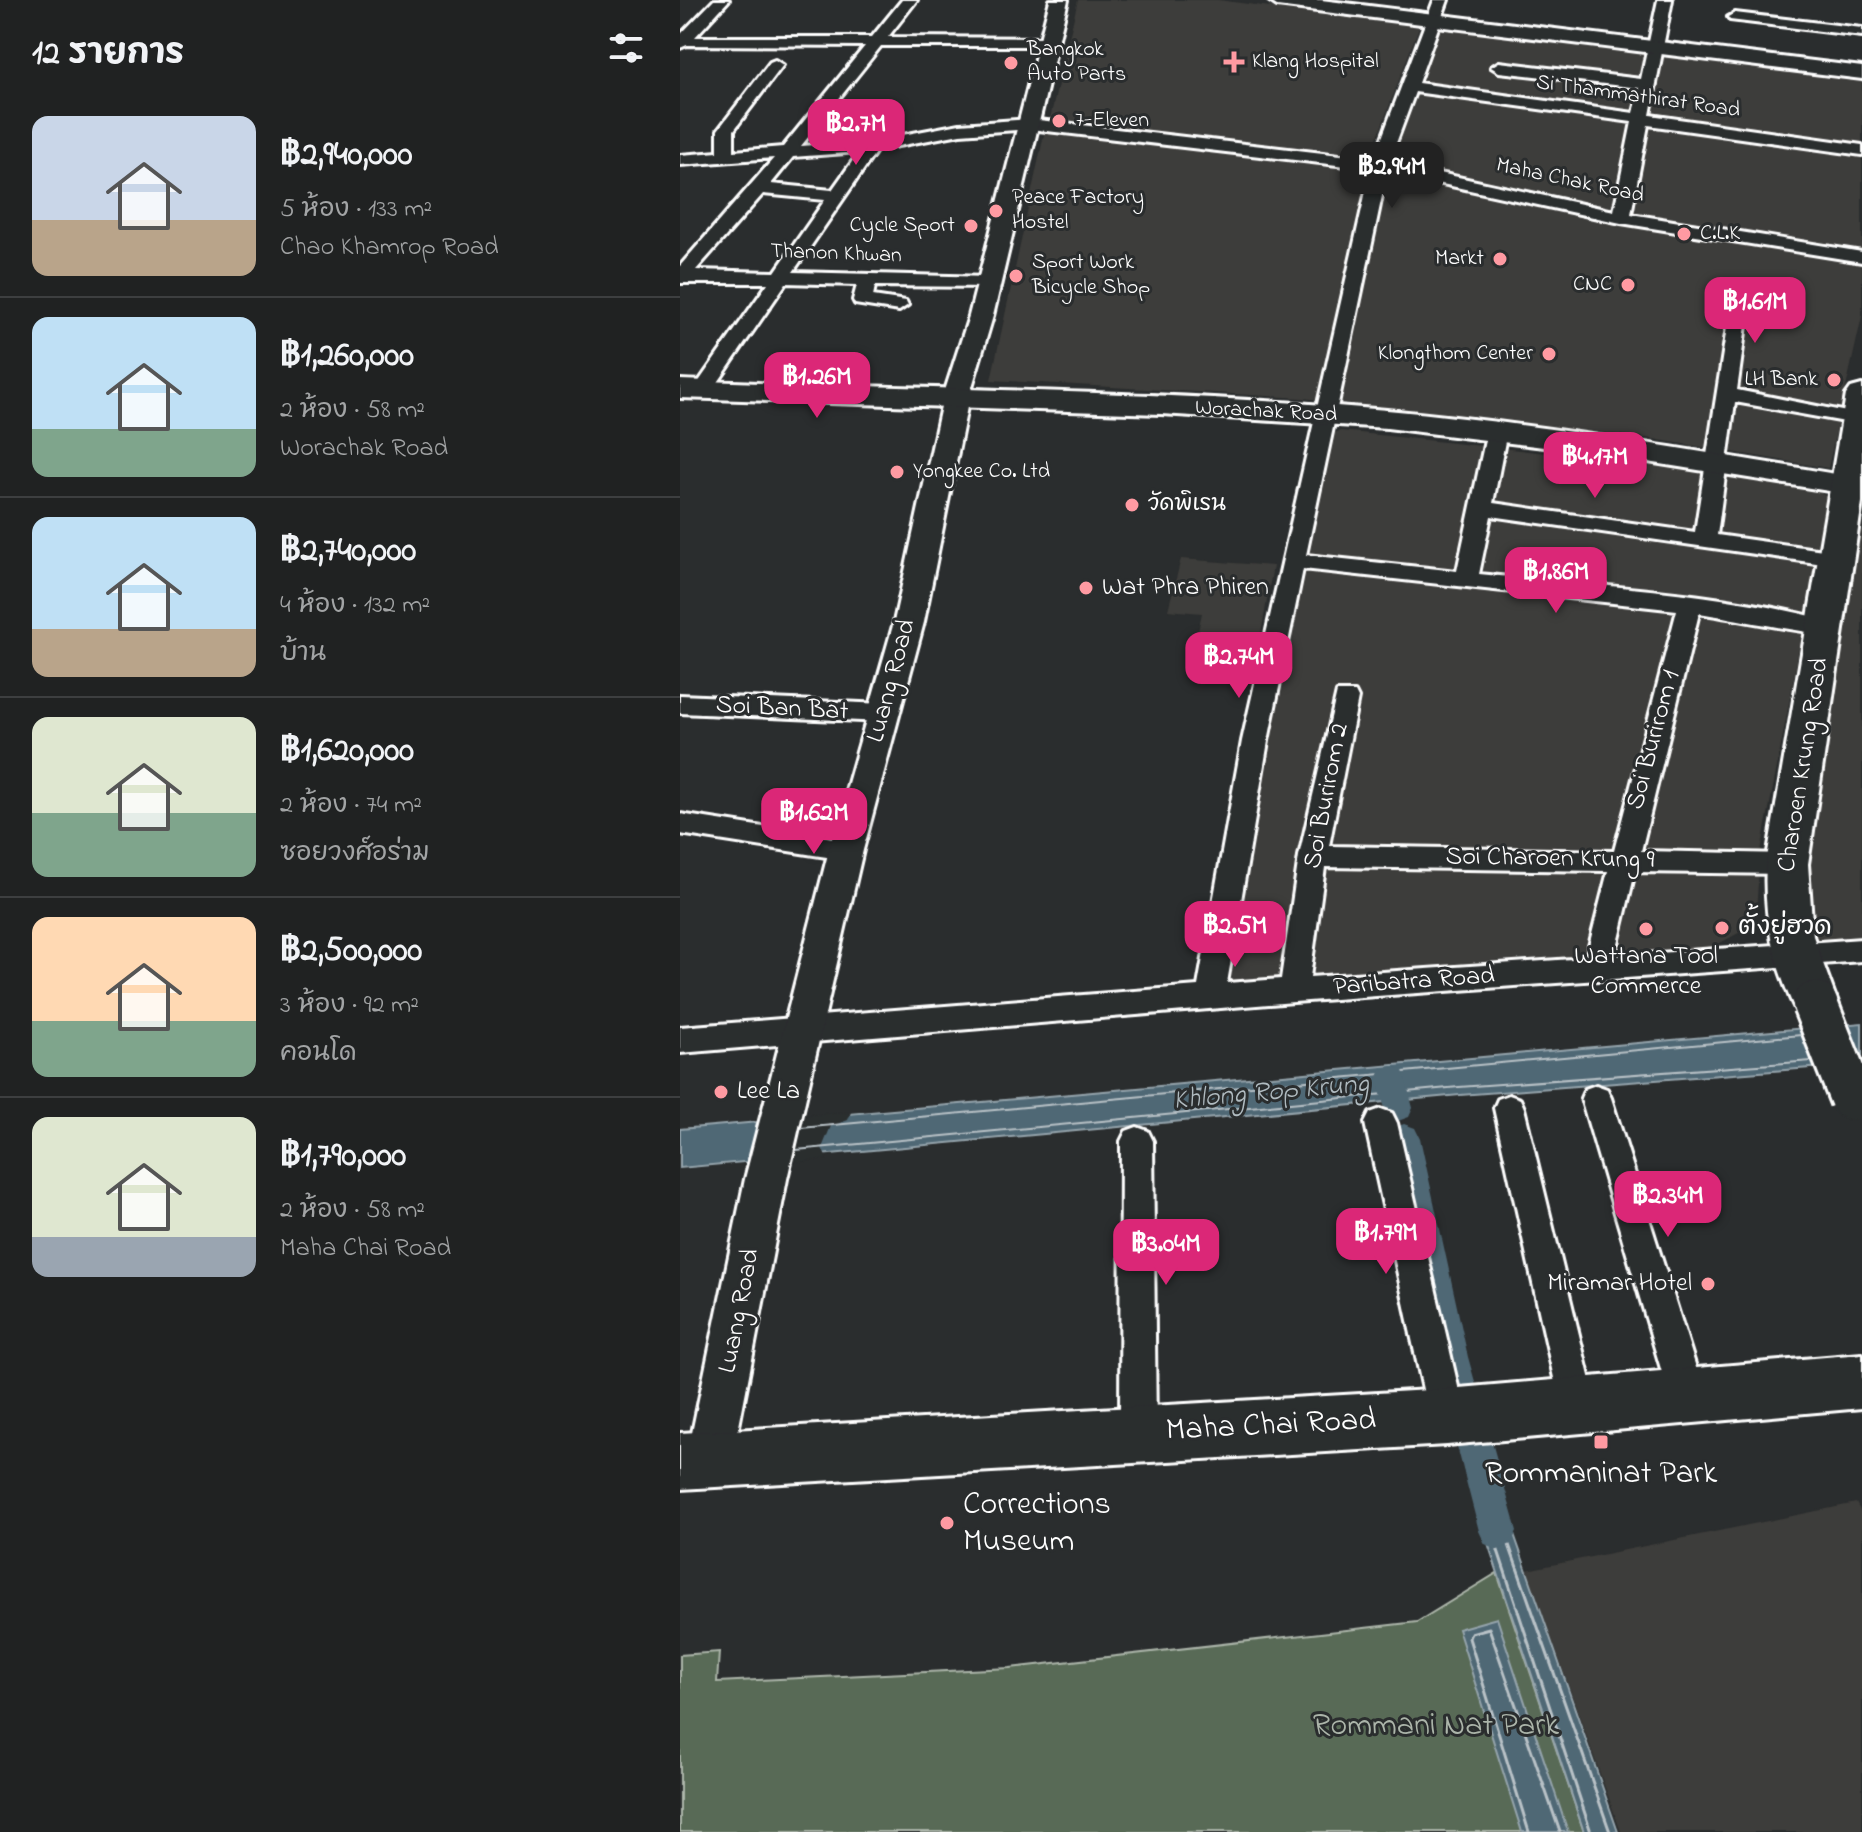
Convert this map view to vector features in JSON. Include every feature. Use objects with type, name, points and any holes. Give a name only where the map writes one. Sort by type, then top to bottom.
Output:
[{"type":"main road","name":"Worachak Road","points":[[691,390],[956,397],[1322,414],[1577,439],[1855,487]]},
{"type":"main road","name":"Charoen Krung Road","points":[[1857,1111],[1794,956],[1784,908],[1787,864],[1837,559],[1855,487],[1859,407]]},
{"type":"main road","name":"Maha Chai Road","points":[[695,1459],[1467,1415],[1862,1381]]},
{"type":"street","points":[[681,42],[722,0]]},
{"type":"street","points":[[681,276],[759,188],[873,42],[910,0]]},
{"type":"street","name":"Luang Road","points":[[695,1459],[785,1107],[846,850],[909,622],[956,397],[989,283],[1059,0]]},
{"type":"street","points":[[1277,0],[1862,73]]},
{"type":"street","points":[[1210,998],[1255,741],[1322,414],[1380,165],[1441,0]]},
{"type":"street","points":[[1621,218],[1665,0]]},
{"type":"street","points":[[1735,17],[1862,32]]},
{"type":"street","points":[[681,42],[1049,42]]},
{"type":"street","points":[[726,155],[726,130],[775,65]]},
{"type":"street","points":[[1499,67],[1648,84]]},
{"type":"street","name":"Si Thammathirat Road","points":[[1408,86],[1862,150]]},
{"type":"street","name":"Maha Chak Road","points":[[680,160],[871,146],[960,129],[1030,124],[1380,165],[1621,218],[1862,257]]},
{"type":"street","points":[[691,390],[839,196],[871,146]]},
{"type":"street","points":[[759,188],[839,196]]},
{"type":"street","name":"Thanon Khwan","points":[[681,276],[989,283]]},
{"type":"street","points":[[868,279],[862,300],[899,305]]},
{"type":"street","points":[[1705,538],[1742,289]]},
{"type":"street","points":[[1726,394],[1859,407]]},
{"type":"street","points":[[1466,582],[1497,431]]},
{"type":"street","points":[[1480,508],[1837,559]]},
{"type":"street","points":[[1294,561],[1690,604],[1797,620],[1826,628]]},
{"type":"street","name":"Soi Burirom 1","points":[[1597,969],[1690,604]]},
{"type":"street","name":"Soi Burirom 2","points":[[1294,990],[1313,856],[1346,698]]},
{"type":"street","name":"Soi Ban Bat","points":[[680,704],[884,713]]},
{"type":"street","points":[[680,824],[846,850]]},
{"type":"street","name":"Soi Charoen Krung 9","points":[[1313,856],[1787,864]]},
{"type":"street","name":"Paribatra Road","points":[[680,1040],[1294,990],[1862,950]]},
{"type":"street","points":[[1596,1098],[1687,1396]]},
{"type":"street","points":[[1509,1108],[1578,1405]]},
{"type":"street","points":[[1381,1123],[1467,1415]]},
{"type":"street","points":[[1137,1141],[1138,1433]]},
{"type":"shaded area","name":"Klang Hospital","points":[[1078,0],[1218,0],[1419,27],[1370,157],[1049,123]]},
{"type":"shaded area","points":[[1428,23],[1862,78],[1862,316],[1828,468],[1647,438],[1303,398],[991,380],[1045,130],[1374,163]]},
{"type":"shaded area","points":[[1341,431],[1696,469],[1815,489],[1828,498],[1760,856],[1755,924],[1709,949],[1495,961],[1208,987],[1328,434]]},
{"type":"shaded area","points":[[1862,488],[1862,951],[1792,956]]},
{"type":"shaded area","points":[[1181,559],[1273,566],[1257,656],[1194,650],[1202,613],[1168,610]]},
{"type":"shaded area","points":[[1856,1503],[1862,1514],[1862,1832],[1621,1832],[1527,1570]]},
{"type":"green space","name":"Rommani Nat Park","points":[[1497,1573],[1584,1832],[680,1832],[680,1655],[719,1652],[717,1682],[1010,1668],[1417,1622]]},
{"type":"water","name":"Khlong Rop Krung","points":[[1862,1023],[1862,1064],[1460,1095],[680,1168],[680,1129]]},
{"type":"water","points":[[1500,1494],[1618,1832],[1584,1832],[1472,1495]]},
{"type":"water","points":[[1497,1618],[1568,1832],[1522,1832],[1458,1629]]},
{"type":"pier","points":[[851,1112],[848,1120],[831,1126],[822,1148],[827,1159],[754,1166],[759,1119]]},
{"type":"waterway","points":[[1392,1079],[1398,1108]]},
{"type":"waterway","points":[[1404,1138],[1451,1357],[1498,1531]]},
{"type":"place","name":"Klang Hospital","points":[[1234,62]]},
{"type":"place","name":"Bangkok Auto Parts","points":[[1011,63]]},
{"type":"place","name":"7-Eleven","points":[[1059,121]]},
{"type":"place","name":"Peace Factory Hostel","points":[[996,211]]},
{"type":"place","name":"Cycle Sport","points":[[971,226]]},
{"type":"place","name":"C.L.K","points":[[1684,234]]},
{"type":"place","name":"Markt","points":[[1500,259]]},
{"type":"place","name":"Sport Work Bicycle Shop","points":[[1016,276]]},
{"type":"place","name":"CNC","points":[[1628,285]]},
{"type":"place","name":"Klongthom Center","points":[[1549,354]]},
{"type":"place","name":"LH Bank","points":[[1834,380]]},
{"type":"place","name":"Yongkee Co. Ltd","points":[[897,472]]},
{"type":"place","name":"วัดพิเรน","points":[[1132,505]]},
{"type":"place","name":"Wat Phra Phiren","points":[[1086,588]]},
{"type":"place","name":"ตั้งยู่ฮวด","points":[[1722,928]]},
{"type":"place","name":"Wattana Tool Commerce","points":[[1646,929]]},
{"type":"place","name":"Lee La","points":[[721,1092]]},
{"type":"place","name":"Miramar Hotel","points":[[1708,1284]]},
{"type":"place","name":"Rommaninat Park","points":[[1601,1442]]},
{"type":"place","name":"Corrections Museum","points":[[947,1523]]}]
